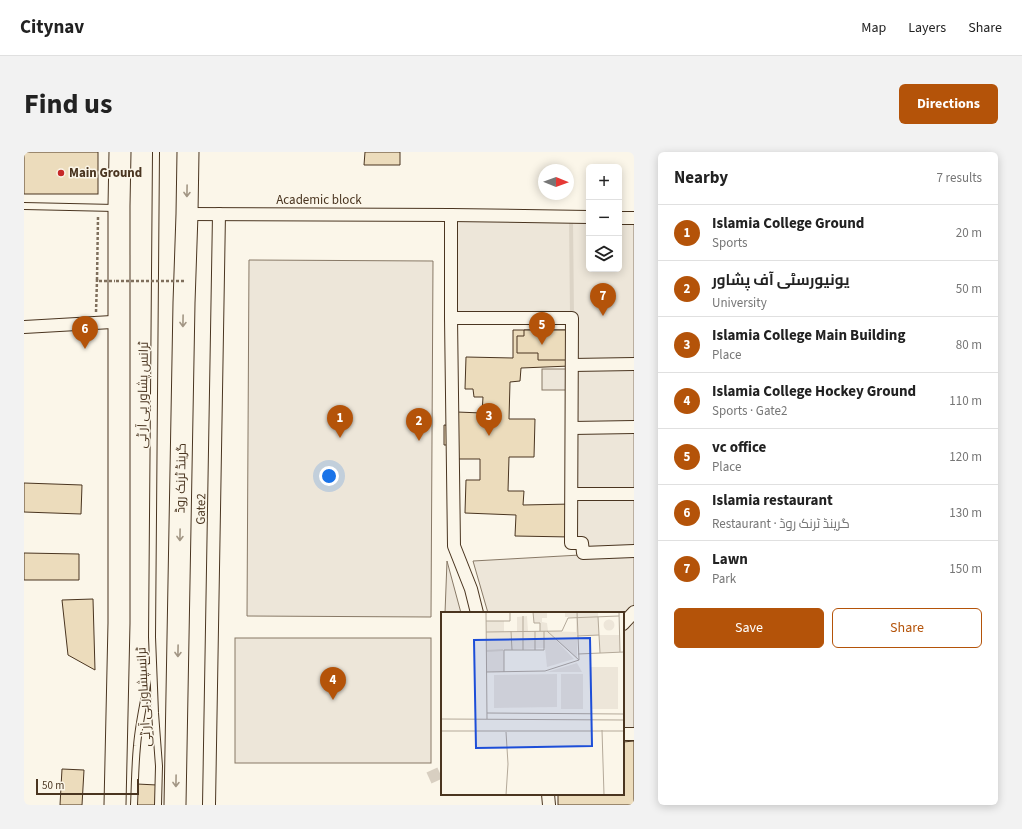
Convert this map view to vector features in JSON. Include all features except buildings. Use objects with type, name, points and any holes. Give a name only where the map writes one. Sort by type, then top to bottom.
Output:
[{"type":"highway","points":[[115,805],[119,623],[114,208],[120,152]]},
{"type":"highway","name":"گرینڈ ٹرنک روڈ","points":[[175,805],[188,152]]},
{"type":"street","name":"Academic block","points":[[187,214],[586,217]]},
{"type":"street","name":"Gate2","points":[[209,805],[219,214]]},
{"type":"street","points":[[451,215],[454,546],[471,590],[477,612]]},
{"type":"street","points":[[622,218],[634,218]]},
{"type":"street","points":[[451,318],[572,318],[571,543],[582,543],[583,553],[634,551]]},
{"type":"street","points":[[24,327],[112,323]]},
{"type":"street","points":[[572,365],[634,364]]},
{"type":"street","points":[[572,428],[634,428]]},
{"type":"street","points":[[572,494],[634,494]]},
{"type":"street","points":[[624,623],[634,612]]},
{"type":"street","points":[[548,795],[549,805]]},
{"type":"lane","name":"ٹرانس پشاور بی آر ٹی","points":[[152,637],[156,152]]},
{"type":"lane","points":[[24,206],[114,208]]},
{"type":"lane","points":[[112,371],[114,398],[112,562]]},
{"type":"lane","name":"ٹرانسپشاور بی آر ٹی","points":[[134,805],[137,746],[140,720],[148,683],[152,637]]},
{"type":"lane","name":"ٹرانسپشاور بی آر ٹی","points":[[152,637],[159,766],[158,805]]},
{"type":"path","points":[[96,323],[98,280],[98,207]]},
{"type":"path","points":[[98,280],[186,281]]},
{"type":"shaded area","points":[[451,215],[586,216],[586,272],[622,272],[622,217],[634,217],[634,551],[583,553],[571,542],[572,318],[451,318]]},
{"type":"shaded area","points":[[249,260],[433,261],[431,617],[247,616]]},
{"type":"shaded area","points":[[542,369],[566,369],[566,390],[542,390]]},
{"type":"shaded area","points":[[634,552],[634,606],[624,615],[624,612],[488,612],[473,561]]},
{"type":"shaded area","points":[[447,561],[461,612],[445,612]]},
{"type":"shaded area","points":[[634,612],[634,731],[624,732],[624,622]]},
{"type":"shaded area","points":[[235,638],[431,638],[431,763],[235,763]]},
{"type":"waterway","points":[[571,219],[572,316]]},
{"type":"tunnel","points":[[429,778],[441,772]]},
{"type":"place","name":"Main Ground","points":[[61,173]]},
{"type":"place","name":"Lawn","points":[[603,316]]},
{"type":"place","name":"vc office","points":[[542,345]]},
{"type":"place","name":"Islamia restaurant","points":[[85,349]]},
{"type":"place","name":"Islamia College Main Building","points":[[489,436]]},
{"type":"place","name":"Islamia College Ground","points":[[340,438]]},
{"type":"place","name":"یونیورسٹی آف پشاور","points":[[419,441]]},
{"type":"place","name":"Islamia College Hockey Ground","points":[[333,700]]}]
